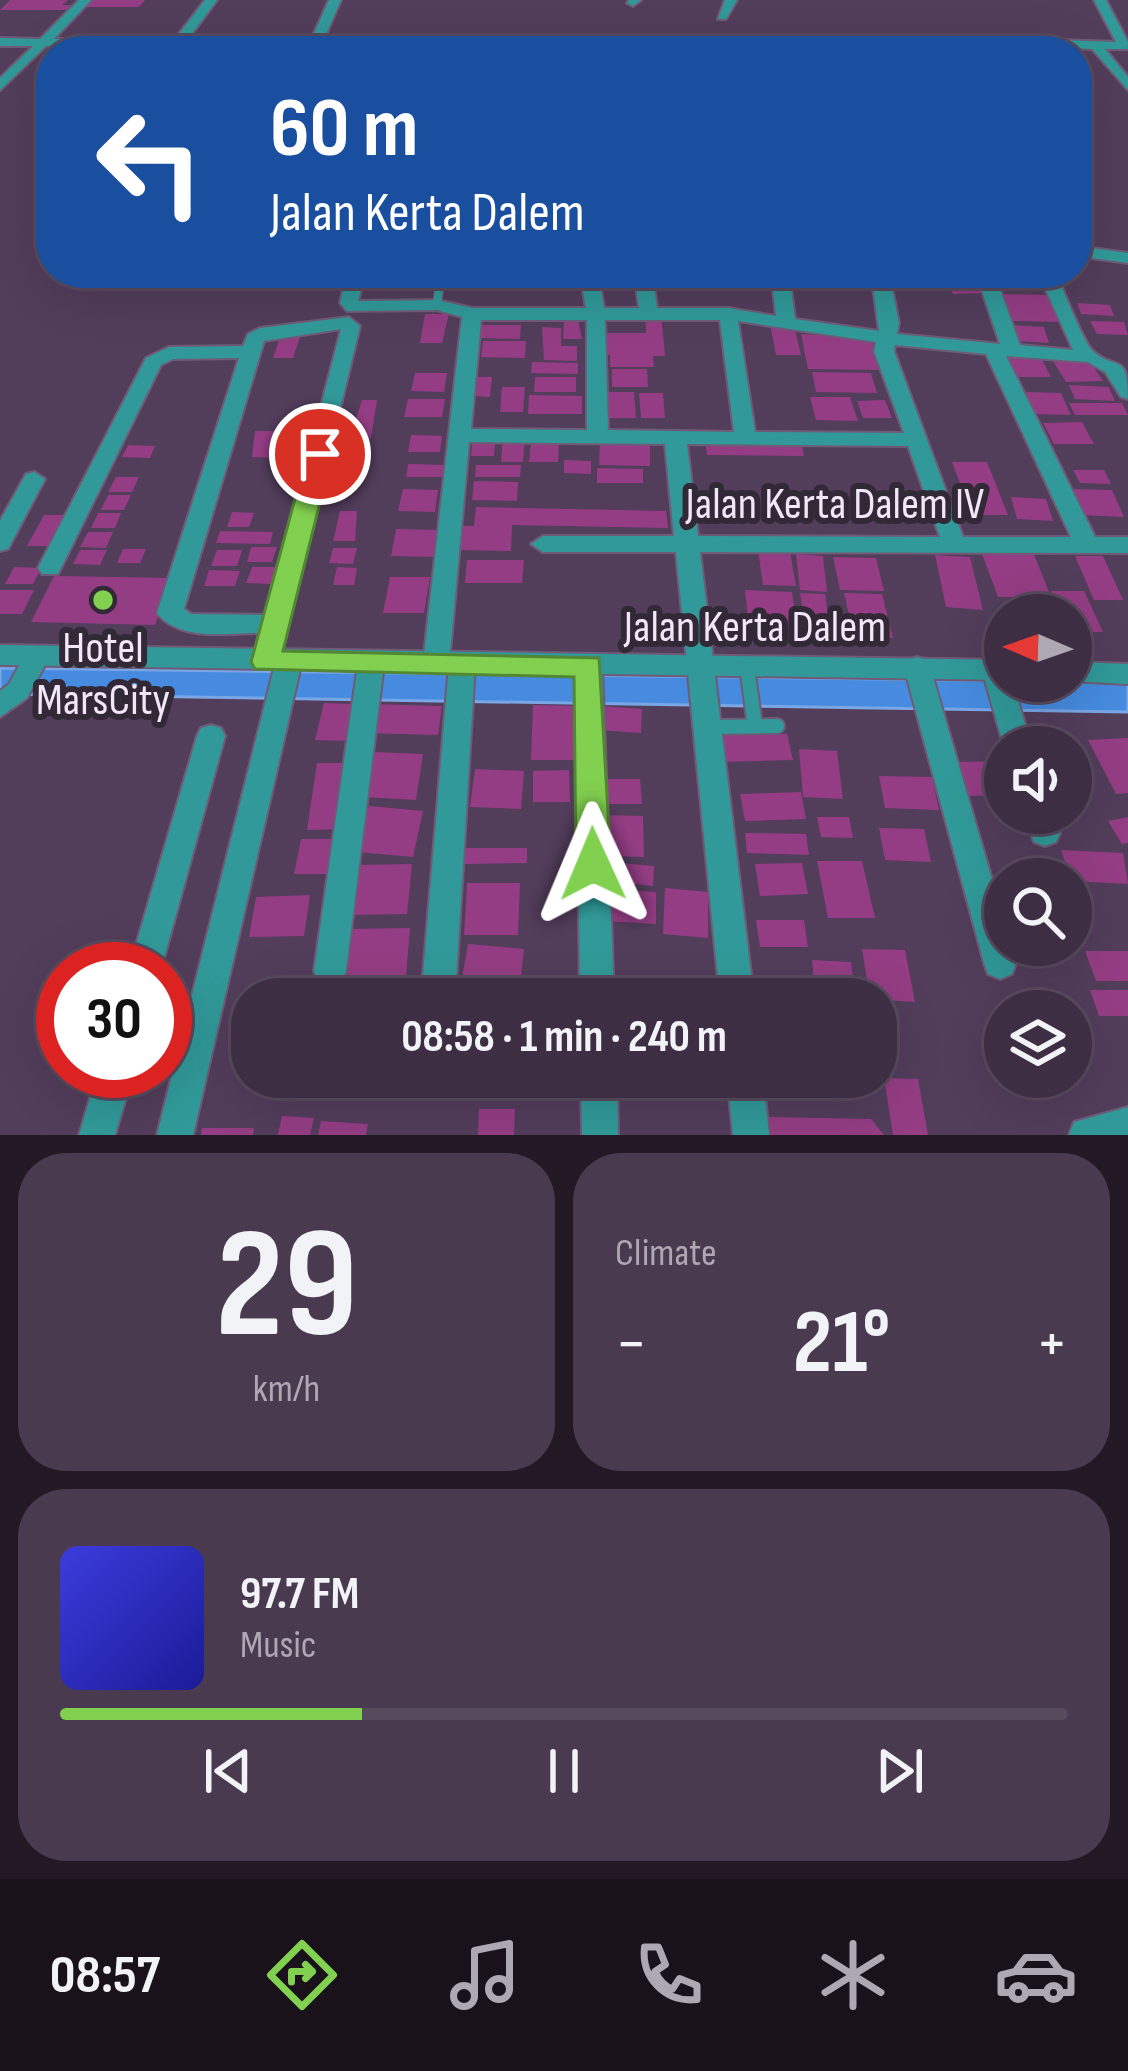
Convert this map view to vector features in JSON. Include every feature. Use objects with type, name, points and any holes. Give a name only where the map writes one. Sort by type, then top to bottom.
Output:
[{"type":"street","points":[[50,36],[85,0]]},
{"type":"street","points":[[180,36],[211,0]]},
{"type":"street","points":[[323,36],[334,0]]},
{"type":"street","points":[[722,17],[731,0]]},
{"type":"street","points":[[1092,46],[1124,41],[1100,0]]},
{"type":"street","points":[[0,42],[36,42]]},
{"type":"street","points":[[1096,46],[1128,86]]},
{"type":"street","points":[[0,86],[36,50]]},
{"type":"street","points":[[1092,253],[1128,258]]},
{"type":"street","points":[[354,288],[351,306],[437,305],[472,314],[648,310],[728,314],[886,337],[1091,357],[1113,368],[1128,393]]},
{"type":"street","points":[[592,288],[598,435]]},
{"type":"street","points":[[645,288],[648,310]]},
{"type":"street","points":[[782,288],[786,321]]},
{"type":"street","points":[[883,288],[890,322],[884,351],[954,543]]},
{"type":"street","points":[[988,288],[1002,349],[1087,545]]},
{"type":"street","points":[[1055,288],[1091,357]]},
{"type":"street","points":[[440,978],[462,714],[453,667],[461,434],[472,314]]},
{"type":"street","points":[[728,314],[745,436]]},
{"type":"street","points":[[176,1135],[276,706],[281,663],[278,624],[351,326],[260,333],[170,613],[186,623],[278,624]]},
{"type":"street","points":[[50,568],[153,362],[170,353],[251,352]]},
{"type":"street","points":[[461,434],[915,440]]},
{"type":"street","points":[[675,436],[735,978]]},
{"type":"street","points":[[0,543],[34,479]]},
{"type":"street","name":"Jalan Kerta Dalem IV","points":[[543,544],[689,548],[1128,545]]},
{"type":"street","name":"Jalan Kerta Dalem","points":[[1,657],[371,667],[984,672]]},
{"type":"street","points":[[1,705],[18,691],[35,660]]},
{"type":"street","points":[[330,971],[371,667]]},
{"type":"street","points":[[589,669],[596,978]]},
{"type":"street","points":[[918,673],[984,907]]},
{"type":"street","points":[[1092,673],[1128,674]]},
{"type":"street","points":[[153,942],[211,736]]},
{"type":"street","points":[[97,1135],[108,1098]]},
{"type":"street","points":[[600,1098],[601,1135]]},
{"type":"street","points":[[747,1098],[751,1135]]},
{"type":"street","points":[[1087,1135],[1128,1125]]},
{"type":"lane","points":[[437,305],[439,288]]},
{"type":"lane","points":[[747,671],[755,722]]},
{"type":"lane","points":[[709,720],[777,727]]},
{"type":"water","points":[[0,668],[984,680],[984,702],[1092,702],[1092,682],[1128,682],[1128,712],[0,694]]},
{"type":"building","points":[[10,0],[68,0],[62,5],[71,5],[66,10],[0,10]]},
{"type":"building","points":[[90,0],[145,0],[139,7],[84,7]]},
{"type":"building","points":[[950,288],[980,288],[983,293],[953,294]]},
{"type":"building","points":[[999,294],[1048,295],[1062,322],[1011,321]]},
{"type":"building","points":[[1077,303],[1110,305],[1114,316],[1081,314]]},
{"type":"building","points":[[645,313],[661,313],[665,356],[653,356],[654,367],[610,367],[610,355],[602,355],[602,333],[646,333]]},
{"type":"building","points":[[425,314],[449,314],[442,343],[420,343]]},
{"type":"building","points":[[553,315],[577,316],[582,339],[563,339],[564,322],[553,322]]},
{"type":"building","points":[[1090,321],[1124,322],[1128,335],[1097,334]]},
{"type":"building","points":[[770,324],[794,325],[801,355],[776,355]]},
{"type":"building","points":[[479,325],[521,325],[520,339],[477,338]]},
{"type":"building","points":[[1011,325],[1044,327],[1049,343],[1016,341]]},
{"type":"building","points":[[542,327],[561,328],[561,346],[577,346],[577,361],[544,360]]},
{"type":"building","points":[[281,334],[301,334],[293,358],[273,358]]},
{"type":"building","points":[[801,334],[871,338],[881,370],[808,369]]},
{"type":"building","points":[[483,341],[526,341],[525,358],[481,357]]},
{"type":"building","points":[[1004,357],[1041,358],[1051,377],[1013,377]]},
{"type":"building","points":[[1089,360],[1103,381],[1066,382],[1053,361]]},
{"type":"building","points":[[532,362],[578,363],[578,374],[531,373]]},
{"type":"building","points":[[612,369],[647,369],[648,387],[612,387]]},
{"type":"building","points":[[812,372],[871,373],[877,393],[816,392]]},
{"type":"building","points":[[415,373],[447,373],[444,392],[411,391]]},
{"type":"building","points":[[474,377],[492,377],[490,397],[471,396]]},
{"type":"building","points":[[535,377],[576,377],[576,392],[534,392]]},
{"type":"building","points":[[1069,385],[1109,387],[1115,401],[1075,399]]},
{"type":"building","points":[[502,387],[525,387],[523,412],[500,412]]},
{"type":"building","points":[[605,392],[634,392],[636,418],[606,418]]},
{"type":"building","points":[[1025,392],[1061,393],[1071,415],[1034,414]]},
{"type":"building","points":[[639,393],[663,393],[665,418],[641,418]]},
{"type":"building","points":[[529,395],[582,396],[582,414],[528,414]]},
{"type":"building","points":[[810,397],[850,397],[858,421],[816,420]]},
{"type":"building","points":[[408,399],[445,399],[442,417],[404,417]]},
{"type":"building","points":[[362,400],[377,400],[371,438],[350,438]]},
{"type":"building","points":[[885,400],[892,418],[863,418],[857,401]]},
{"type":"building","points":[[1069,403],[1122,403],[1128,415],[1075,415]]},
{"type":"building","points":[[1082,422],[1094,444],[1054,444],[1043,423]]},
{"type":"building","points":[[255,431],[277,431],[273,443],[294,444],[289,460],[299,460],[295,473],[274,473],[279,458],[252,457]]},
{"type":"building","points":[[411,435],[442,436],[440,452],[408,452]]},
{"type":"building","points":[[473,436],[496,436],[494,456],[471,456]]},
{"type":"building","points":[[503,437],[525,437],[523,462],[501,462]]},
{"type":"building","points":[[600,437],[650,439],[650,466],[599,465]]},
{"type":"building","points":[[531,441],[559,442],[558,462],[529,462]]},
{"type":"building","points":[[705,441],[801,442],[804,456],[707,455]]},
{"type":"building","points":[[128,445],[155,446],[150,458],[122,457]]},
{"type":"building","points":[[564,460],[591,461],[591,474],[564,473]]},
{"type":"building","points":[[952,462],[987,462],[1008,515],[972,515]]},
{"type":"building","points":[[408,464],[444,465],[442,477],[406,477]]},
{"type":"building","points":[[476,465],[521,465],[520,477],[475,477]]},
{"type":"building","points":[[597,468],[643,469],[643,483],[597,483]]},
{"type":"building","points":[[1073,470],[1104,470],[1111,484],[1080,483]]},
{"type":"building","points":[[116,477],[139,477],[132,492],[108,492]]},
{"type":"building","points":[[474,481],[518,482],[517,501],[472,500]]},
{"type":"building","points":[[403,489],[438,490],[435,512],[398,511]]},
{"type":"building","points":[[1069,489],[1112,490],[1124,517],[1080,515]]},
{"type":"building","points":[[108,495],[131,495],[124,510],[101,510]]},
{"type":"building","points":[[1011,497],[1046,499],[1053,521],[1017,519]]},
{"type":"building","points":[[476,507],[666,511],[668,528],[512,525],[511,551],[458,550],[461,526],[474,526]]},
{"type":"building","points":[[340,511],[357,511],[355,541],[333,541]]},
{"type":"building","points":[[232,512],[254,513],[249,527],[227,527]]},
{"type":"building","points":[[98,513],[121,513],[115,528],[91,528]]},
{"type":"building","points":[[44,515],[69,515],[53,546],[27,546]]},
{"type":"building","points":[[396,529],[439,530],[436,557],[391,556]]},
{"type":"building","points":[[220,531],[273,532],[270,544],[216,543]]},
{"type":"building","points":[[88,532],[113,532],[106,548],[80,547]]},
{"type":"building","points":[[251,547],[277,547],[272,562],[247,562]]},
{"type":"building","points":[[333,548],[357,548],[353,564],[329,563]]},
{"type":"building","points":[[123,549],[146,549],[140,563],[117,563]]},
{"type":"building","points":[[80,550],[107,550],[100,565],[73,564]]},
{"type":"building","points":[[217,550],[242,550],[237,566],[211,566]]},
{"type":"building","points":[[758,550],[790,551],[796,586],[763,585]]},
{"type":"building","points":[[981,551],[1033,552],[1050,594],[997,594]]},
{"type":"building","points":[[796,554],[823,556],[827,592],[800,590]]},
{"type":"building","points":[[935,555],[970,557],[983,610],[946,607]]},
{"type":"building","points":[[1075,556],[1103,556],[1123,600],[1094,600]]},
{"type":"building","points":[[833,557],[876,558],[884,591],[840,590]]},
{"type":"building","points":[[467,560],[524,560],[522,583],[465,583]]},
{"type":"building","points":[[14,567],[41,568],[33,584],[5,584]]},
{"type":"building","points":[[252,567],[276,567],[271,584],[246,583]]},
{"type":"building","points":[[337,567],[357,568],[354,585],[333,585]]},
{"type":"building","points":[[209,570],[240,571],[235,586],[204,586]]},
{"type":"building","name":"Hotel MarsCity","points":[[54,576],[173,578],[155,625],[31,622]]},
{"type":"building","points":[[390,577],[430,577],[424,613],[383,613]]},
{"type":"building","points":[[0,590],[34,590],[22,614],[0,614]]},
{"type":"building","points":[[745,590],[792,592],[798,630],[749,628]]},
{"type":"building","points":[[1051,591],[1085,594],[1052,594]]},
{"type":"building","points":[[800,593],[825,594],[831,633],[806,632]]},
{"type":"building","points":[[844,593],[882,594],[893,638],[854,637]]},
{"type":"building","points":[[1092,608],[1103,632],[1092,632]]},
{"type":"building","points":[[324,703],[355,704],[347,741],[315,740]]},
{"type":"building","points":[[366,704],[442,706],[438,735],[361,733]]},
{"type":"building","points":[[533,705],[581,706],[581,760],[531,760]]},
{"type":"building","points":[[599,706],[642,709],[641,733],[597,730]]},
{"type":"building","points":[[787,734],[793,760],[718,762],[714,735]]},
{"type":"building","points":[[1128,738],[1128,793],[1116,794],[1092,740]]},
{"type":"building","points":[[799,749],[837,751],[843,799],[803,797]]},
{"type":"building","points":[[373,752],[423,754],[416,800],[364,797]]},
{"type":"building","points":[[984,761],[984,796],[963,796],[952,762]]},
{"type":"building","points":[[317,763],[352,763],[343,829],[307,830]]},
{"type":"building","points":[[475,769],[524,771],[521,809],[470,807]]},
{"type":"building","points":[[569,770],[570,802],[533,802],[533,771]]},
{"type":"building","points":[[879,776],[932,777],[939,810],[885,808]]},
{"type":"building","points":[[598,779],[640,779],[642,804],[599,804]]},
{"type":"building","points":[[801,792],[806,819],[745,821],[740,794]]},
{"type":"building","points":[[369,806],[423,811],[413,857],[357,852]]},
{"type":"building","points":[[603,815],[643,816],[644,857],[603,856]]},
{"type":"building","points":[[817,817],[849,817],[853,838],[821,837]]},
{"type":"building","points":[[1128,817],[1128,843],[1122,844],[1108,821]]},
{"type":"building","points":[[879,828],[924,829],[931,862],[885,860]]},
{"type":"building","points":[[745,833],[806,834],[809,855],[747,853]]},
{"type":"building","points":[[301,839],[334,839],[328,874],[294,874]]},
{"type":"building","points":[[463,848],[527,848],[527,863],[463,864]]},
{"type":"building","points":[[1061,850],[1123,853],[1128,884],[1092,882],[1092,858],[1064,858]]},
{"type":"building","points":[[817,861],[862,861],[875,918],[828,918]]},
{"type":"building","points":[[618,863],[654,866],[653,886],[617,882]]},
{"type":"building","points":[[802,863],[808,894],[760,896],[755,864]]},
{"type":"building","points":[[412,864],[407,914],[352,915],[359,865]]},
{"type":"building","points":[[467,883],[520,883],[518,935],[464,935]]},
{"type":"building","points":[[665,888],[708,892],[708,938],[663,934]]},
{"type":"building","points":[[606,889],[656,892],[656,924],[606,921]]},
{"type":"building","points":[[310,895],[304,936],[249,937],[256,897]]},
{"type":"building","points":[[756,920],[804,920],[808,947],[760,947]]},
{"type":"building","points":[[410,928],[406,976],[344,977],[350,929]]},
{"type":"building","points":[[468,944],[524,949],[521,978],[462,978]]},
{"type":"building","points":[[862,949],[905,950],[915,1002],[897,1001],[897,978],[867,978]]},
{"type":"building","points":[[1092,951],[1128,951],[1128,981],[1096,981]]},
{"type":"building","points":[[812,960],[851,962],[853,978],[814,978]]},
{"type":"building","points":[[1092,990],[1128,990],[1128,1016],[1099,1016]]},
{"type":"building","points":[[897,1078],[918,1079],[928,1135],[893,1135],[887,1098],[897,1098]]},
{"type":"building","points":[[479,1109],[515,1109],[514,1135],[478,1135]]},
{"type":"building","points":[[282,1116],[314,1118],[310,1135],[278,1135]]},
{"type":"building","points":[[769,1117],[871,1119],[884,1135],[771,1135]]},
{"type":"building","points":[[321,1121],[368,1124],[366,1135],[318,1135]]},
{"type":"building","points":[[202,1128],[254,1128],[253,1135],[201,1135]]},
{"type":"place","name":"Hotel MarsCity","points":[[103,600]]},
{"type":"route","points":[[320,454],[266,662],[589,666],[593,864]]}]
